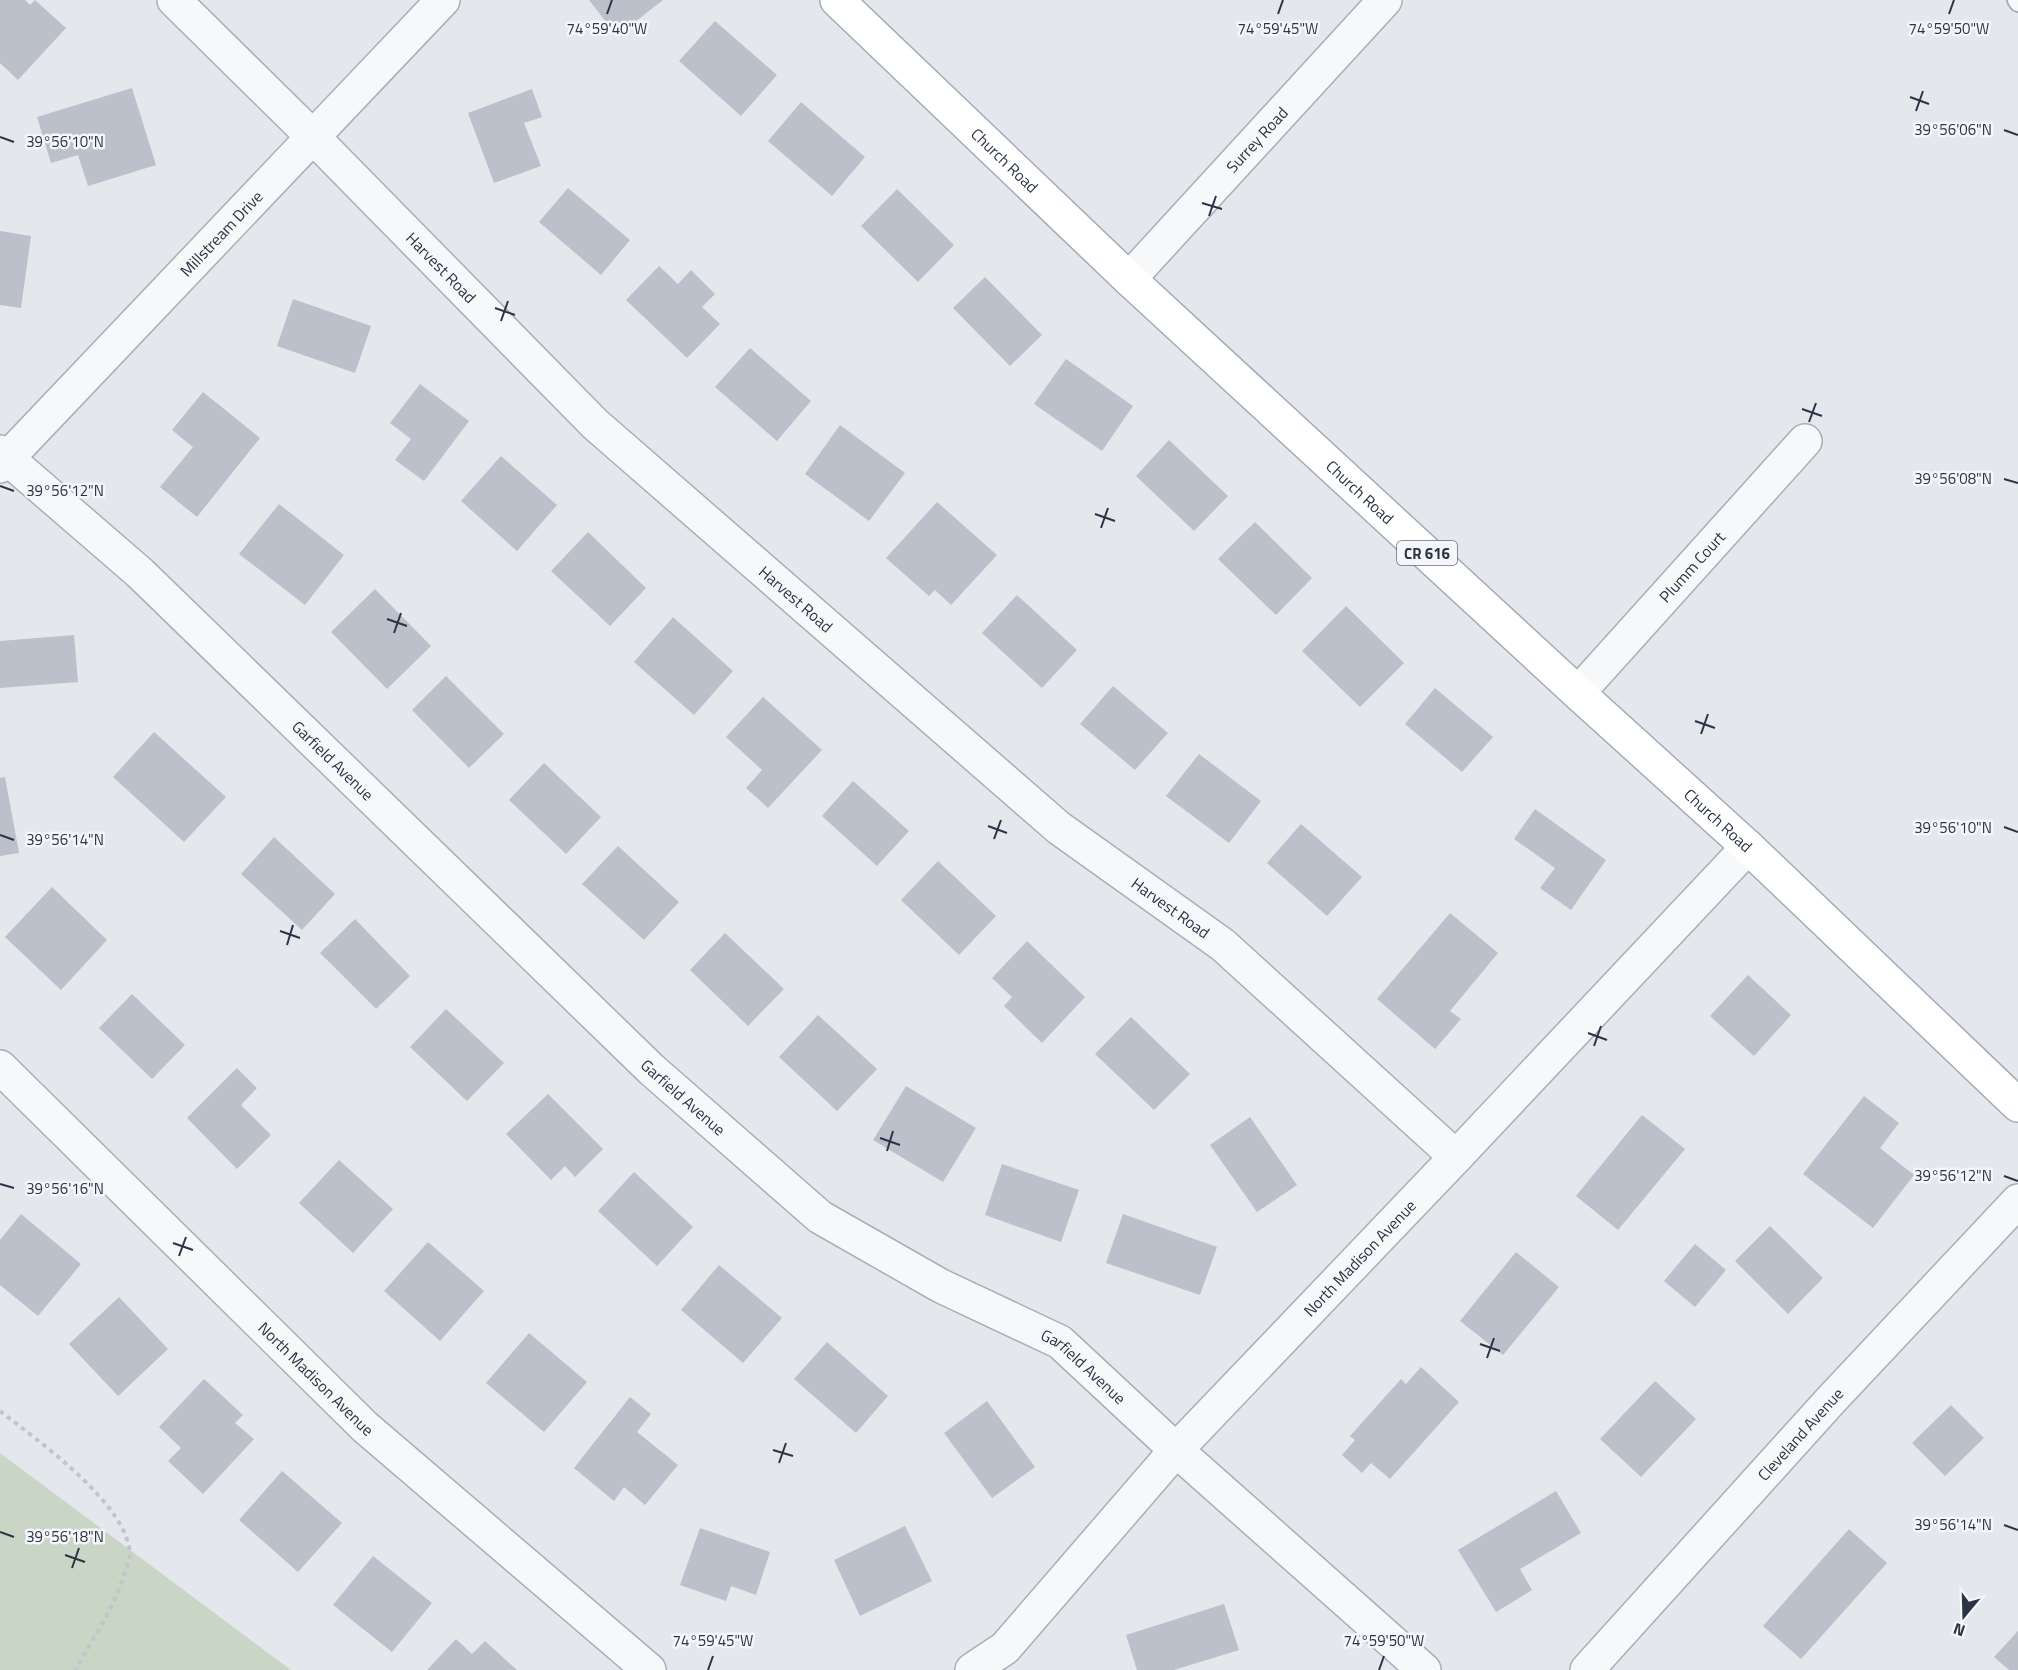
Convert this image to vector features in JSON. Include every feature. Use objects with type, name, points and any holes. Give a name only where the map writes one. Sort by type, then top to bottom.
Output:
[{"type":"main road","name":"Church Road","points":[[837,0],[1129,279],[1748,847],[2018,1105]]},
{"type":"street","name":"Harvest Road","points":[[174,0],[313,137],[595,424],[1059,828],[1223,945],[1456,1157]]},
{"type":"street","name":"Millstream Drive","points":[[2,459],[443,0]]},
{"type":"street","name":"Surrey Road","points":[[1129,279],[1385,0]]},
{"type":"street","name":"Plumm Court","points":[[1578,693],[1805,441]]},
{"type":"street","name":"Garfield Avenue","points":[[2,459],[140,573],[651,1070],[820,1217],[941,1286],[1060,1342],[1176,1450],[1424,1670]]},
{"type":"street","name":"North Madison Avenue","points":[[972,1670],[1005,1648],[1176,1450],[1748,847]]},
{"type":"street","name":"North Madison Avenue","points":[[0,1067],[365,1427],[650,1670]]},
{"type":"street","name":"Cleveland Avenue","points":[[1587,1670],[1831,1400],[2018,1201]]},
{"type":"path","points":[[0,1411],[65,1461],[98,1495],[126,1533],[130,1556],[121,1584],[102,1626],[75,1670]]},
{"type":"green space","points":[[0,1453],[291,1670],[0,1670]]},
{"type":"building","points":[[0,0],[25,0],[30,5],[35,0],[66,28],[18,80],[0,63]]},
{"type":"building","points":[[589,0],[663,0],[617,36]]},
{"type":"building","points":[[715,21],[777,75],[741,116],[679,61]]},
{"type":"building","points":[[132,88],[156,165],[88,186],[78,155],[51,163],[37,117]]},
{"type":"building","points":[[532,89],[542,117],[524,123],[541,166],[494,183],[468,113]]},
{"type":"building","points":[[801,102],[865,157],[832,196],[768,141]]},
{"type":"building","points":[[568,188],[630,240],[601,275],[539,222]]},
{"type":"building","points":[[897,189],[954,245],[918,282],[861,226]]},
{"type":"building","points":[[0,231],[31,236],[21,308],[0,305]]},
{"type":"building","points":[[659,266],[678,284],[691,270],[715,294],[702,307],[720,324],[687,358],[626,300]]},
{"type":"building","points":[[985,277],[1042,335],[1010,366],[953,308]]},
{"type":"building","points":[[293,299],[371,326],[355,373],[277,346]]},
{"type":"building","points":[[750,348],[811,401],[777,441],[715,387]]},
{"type":"building","points":[[1066,359],[1133,406],[1102,451],[1034,404]]},
{"type":"building","points":[[420,384],[469,421],[424,481],[395,460],[411,439],[390,423]]},
{"type":"building","points":[[203,392],[260,438],[197,517],[160,487],[193,447],[172,430]]},
{"type":"building","points":[[840,425],[905,473],[869,521],[805,474]]},
{"type":"building","points":[[1169,440],[1228,496],[1194,531],[1136,476]]},
{"type":"building","points":[[501,456],[557,505],[517,551],[461,501]]},
{"type":"building","points":[[937,502],[997,555],[951,605],[935,590],[929,596],[886,558]]},
{"type":"building","points":[[279,504],[344,555],[305,605],[239,554]]},
{"type":"building","points":[[1255,522],[1312,578],[1276,615],[1218,559]]},
{"type":"building","points":[[588,532],[646,588],[610,626],[551,571]]},
{"type":"building","points":[[375,589],[431,646],[387,689],[331,632]]},
{"type":"building","points":[[1017,595],[1077,650],[1042,688],[982,633]]},
{"type":"building","points":[[1346,606],[1404,663],[1360,707],[1302,651]]},
{"type":"building","points":[[673,617],[733,671],[694,715],[634,662]]},
{"type":"building","points":[[74,635],[78,682],[0,688],[0,641]]},
{"type":"building","points":[[446,676],[504,734],[469,768],[412,710]]},
{"type":"building","points":[[1113,686],[1168,733],[1135,770],[1080,724]]},
{"type":"building","points":[[1435,688],[1493,737],[1462,772],[1405,724]]},
{"type":"building","points":[[763,697],[822,750],[768,808],[746,788],[762,770],[726,737]]},
{"type":"building","points":[[154,732],[226,797],[184,842],[113,777]]},
{"type":"building","points":[[1199,754],[1261,801],[1229,843],[1166,796]]},
{"type":"building","points":[[544,763],[601,817],[566,854],[509,800]]},
{"type":"building","points":[[5,777],[19,853],[0,856],[0,778]]},
{"type":"building","points":[[853,781],[909,831],[877,866],[822,816]]},
{"type":"building","points":[[1535,809],[1606,860],[1571,910],[1540,888],[1555,868],[1514,839]]},
{"type":"building","points":[[1301,824],[1362,877],[1327,916],[1267,863]]},
{"type":"building","points":[[274,837],[335,894],[302,930],[241,874]]},
{"type":"building","points":[[618,846],[679,902],[644,940],[582,884]]},
{"type":"building","points":[[938,861],[996,916],[959,955],[901,900]]},
{"type":"building","points":[[52,887],[107,940],[61,990],[5,937]]},
{"type":"building","points":[[1450,913],[1498,953],[1450,1011],[1461,1019],[1435,1049],[1377,999]]},
{"type":"building","points":[[355,919],[410,976],[376,1009],[320,953]]},
{"type":"building","points":[[725,933],[784,989],[748,1026],[690,970]]},
{"type":"building","points":[[1027,941],[1085,997],[1042,1043],[1004,1006],[1012,997],[992,978]]},
{"type":"building","points":[[1748,975],[1791,1015],[1754,1056],[1710,1016]]},
{"type":"building","points":[[132,994],[185,1045],[152,1079],[99,1028]]},
{"type":"building","points":[[446,1009],[504,1063],[467,1101],[410,1047]]},
{"type":"building","points":[[818,1015],[877,1069],[837,1111],[779,1057]]},
{"type":"building","points":[[1131,1017],[1190,1074],[1154,1110],[1095,1054]]},
{"type":"building","points":[[237,1068],[257,1088],[241,1105],[271,1135],[237,1169],[187,1118]]},
{"type":"building","points":[[906,1086],[976,1128],[943,1182],[873,1140]]},
{"type":"building","points":[[548,1094],[603,1149],[575,1177],[565,1166],[551,1180],[506,1134]]},
{"type":"building","points":[[1864,1096],[1899,1123],[1880,1148],[1914,1175],[1873,1228],[1803,1174]]},
{"type":"building","points":[[1642,1115],[1685,1149],[1618,1230],[1576,1196]]},
{"type":"building","points":[[1250,1117],[1297,1185],[1257,1212],[1210,1145]]},
{"type":"building","points":[[339,1160],[393,1209],[353,1253],[299,1203]]},
{"type":"building","points":[[1002,1164],[1079,1190],[1061,1242],[985,1215]]},
{"type":"building","points":[[634,1172],[693,1227],[657,1266],[598,1211]]},
{"type":"building","points":[[21,1214],[81,1264],[38,1316],[0,1285],[0,1240]]},
{"type":"building","points":[[1123,1214],[1217,1247],[1200,1295],[1106,1263]]},
{"type":"building","points":[[1770,1226],[1823,1278],[1788,1314],[1735,1261]]},
{"type":"building","points":[[428,1242],[484,1291],[440,1341],[384,1291]]},
{"type":"building","points":[[1695,1244],[1726,1270],[1695,1307],[1664,1281]]},
{"type":"building","points":[[1516,1252],[1559,1287],[1503,1355],[1460,1321]]},
{"type":"building","points":[[719,1265],[782,1318],[743,1363],[681,1310]]},
{"type":"building","points":[[119,1297],[168,1349],[118,1396],[69,1344]]},
{"type":"building","points":[[529,1333],[587,1382],[544,1432],[486,1383]]},
{"type":"building","points":[[827,1342],[888,1396],[856,1433],[794,1379]]},
{"type":"building","points":[[1421,1367],[1459,1402],[1390,1479],[1371,1463],[1362,1473],[1342,1455],[1355,1440],[1350,1436],[1401,1379],[1406,1384]]},
{"type":"building","points":[[204,1379],[243,1415],[235,1423],[254,1439],[203,1494],[168,1461],[181,1448],[159,1427]]},
{"type":"building","points":[[1655,1381],[1696,1419],[1641,1477],[1600,1439]]},
{"type":"building","points":[[630,1397],[651,1414],[637,1432],[678,1465],[645,1505],[624,1487],[614,1501],[574,1468]]},
{"type":"building","points":[[987,1401],[1035,1467],[992,1498],[944,1433]]},
{"type":"building","points":[[1951,1405],[1984,1438],[1945,1476],[1912,1443]]},
{"type":"building","points":[[282,1471],[342,1523],[298,1572],[239,1520]]},
{"type":"building","points":[[1556,1491],[1581,1533],[1520,1569],[1532,1590],[1496,1612],[1458,1550]]},
{"type":"building","points":[[905,1526],[932,1581],[860,1616],[834,1560]]},
{"type":"building","points":[[700,1528],[770,1552],[756,1595],[731,1586],[726,1601],[680,1585]]},
{"type":"building","points":[[1849,1529],[1887,1563],[1801,1659],[1763,1626]]},
{"type":"building","points":[[373,1556],[432,1603],[392,1652],[333,1605]]},
{"type":"building","points":[[1224,1604],[1239,1650],[1174,1670],[1137,1670],[1126,1635]]},
{"type":"building","points":[[2018,1631],[2018,1670],[2009,1670],[1994,1657]]},
{"type":"building","points":[[456,1639],[472,1654],[485,1641],[517,1670],[427,1670]]}]
